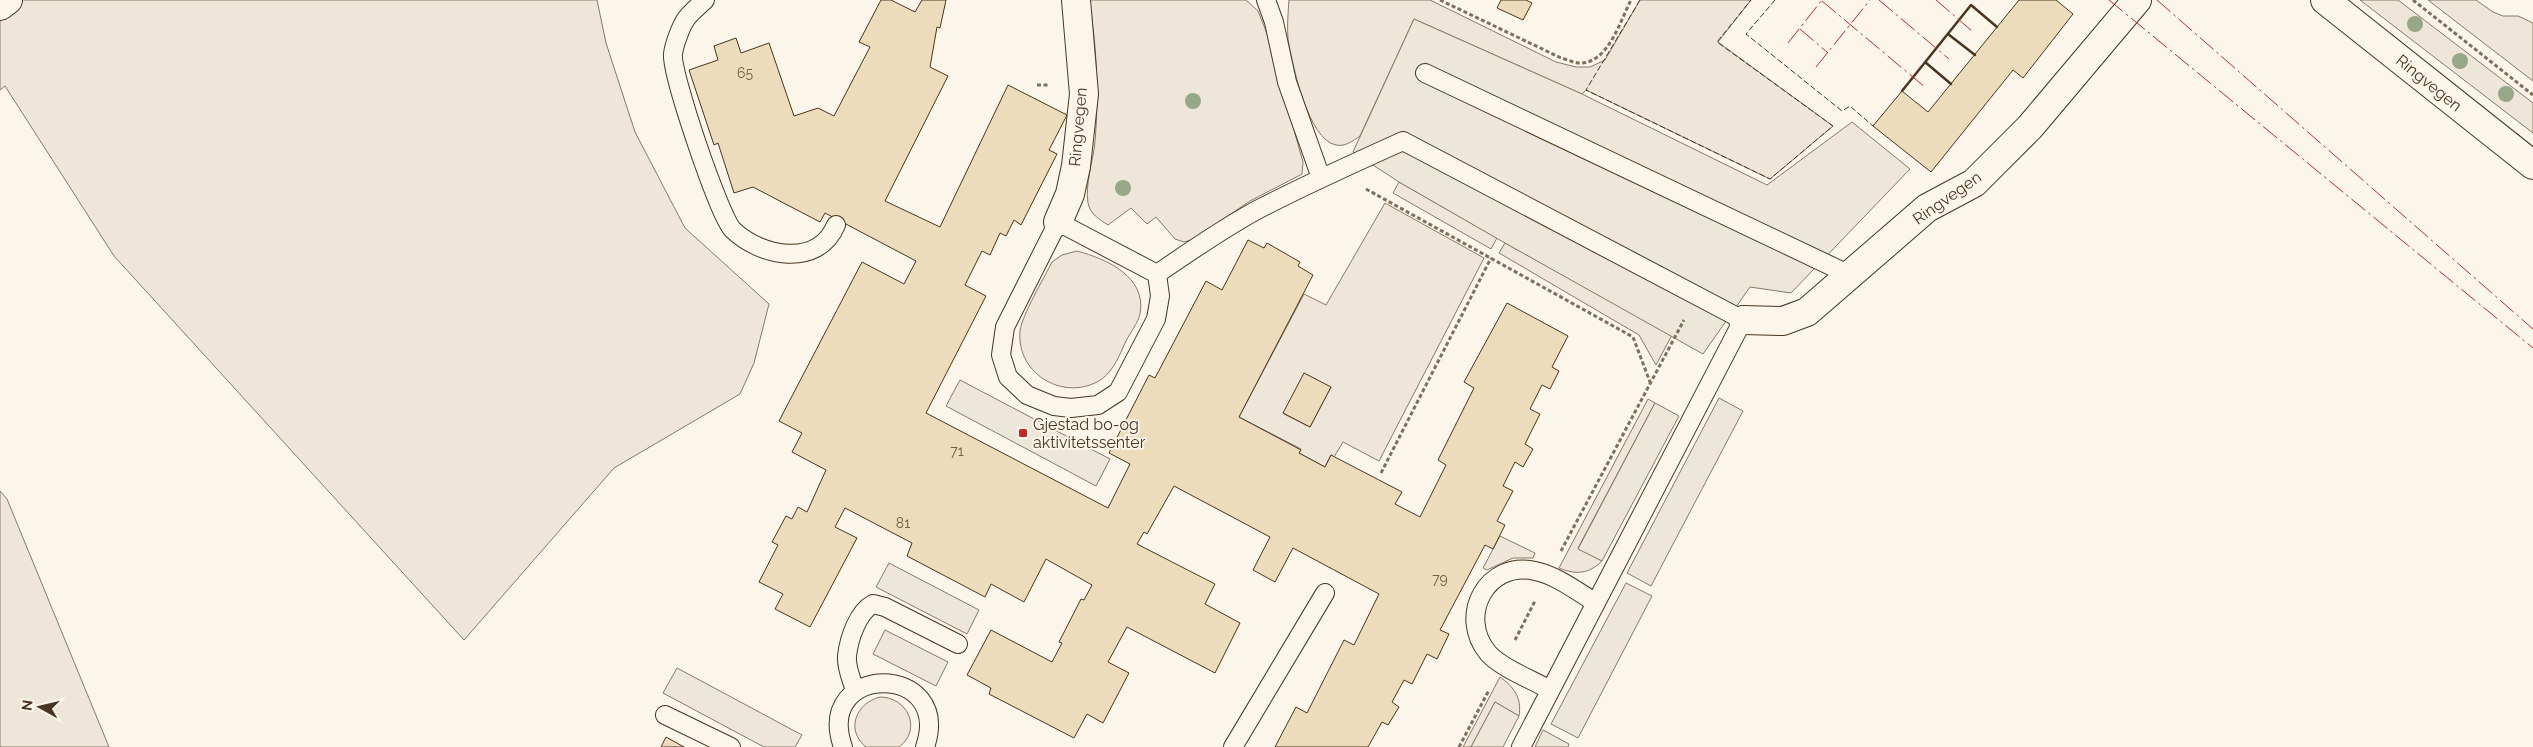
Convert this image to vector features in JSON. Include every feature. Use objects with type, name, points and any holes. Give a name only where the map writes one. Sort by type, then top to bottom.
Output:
[{"type":"street","points":[[0,6],[8,0]]},
{"type":"street","name":"Ringvegen","points":[[1058,222],[1070,194],[1076,166],[1084,94],[1076,0]]},
{"type":"street","name":"Ringvegen","points":[[1744,320],[1783,321],[1807,312],[1927,208],[1974,183],[2030,127],[2137,0]]},
{"type":"street","name":"Ringvegen","points":[[2325,0],[2533,166]]},
{"type":"lane","points":[[705,0],[685,19],[673,55],[690,130],[732,229],[757,247],[784,254],[807,254],[831,237],[836,226]]},
{"type":"lane","points":[[1266,0],[1274,22],[1287,82],[1328,175]]},
{"type":"lane","points":[[1425,73],[1850,275]]},
{"type":"lane","points":[[1156,274],[1216,234],[1328,175],[1403,141],[1744,320],[1521,747]]},
{"type":"lane","points":[[1058,222],[1156,274],[1160,296],[1156,319],[1118,392],[1098,405],[1071,408],[1054,406],[1027,395],[1008,377],[1002,355],[1005,328],[1058,222]]},
{"type":"lane","points":[[1550,690],[1489,655],[1480,642],[1475,627],[1475,611],[1480,596],[1489,583],[1503,574],[1519,570],[1535,571],[1548,576],[1596,603]]},
{"type":"lane","points":[[1233,747],[1324,593]]},
{"type":"lane","points":[[856,691],[849,673],[847,656],[853,633],[864,608],[873,604],[885,607],[958,644]]},
{"type":"lane","points":[[843,747],[838,735],[838,718],[845,703],[856,691],[870,684],[886,682],[902,686],[914,693],[923,704],[928,718],[929,734],[925,747]]},
{"type":"lane","points":[[664,716],[731,747]]},
{"type":"path","points":[[1440,0],[1559,58],[1579,63],[1594,60],[1608,46],[1630,0]]},
{"type":"path","points":[[2413,0],[2533,95]]},
{"type":"path","points":[[1328,175],[1491,258],[1634,337],[1650,383]]},
{"type":"path","points":[[1381,473],[1491,258]]},
{"type":"path","points":[[1459,747],[1697,296]]},
{"type":"shaded area","points":[[0,0],[597,0],[606,43],[635,132],[685,228],[769,304],[754,363],[740,394],[614,468],[464,640],[114,256],[5,86],[0,90]]},
{"type":"shaded area","points":[[1089,0],[1246,0],[1258,11],[1266,31],[1303,162],[1302,174],[1250,201],[1194,239],[1184,242],[1175,239],[1156,217],[1147,224],[1131,208],[1108,225],[1098,218],[1089,207],[1087,195],[1095,142],[1097,106],[1094,35]]},
{"type":"shaded area","points":[[1289,0],[1430,0],[1556,62],[1576,67],[1590,67],[1605,60],[1640,0],[1751,0],[1718,42],[1833,126],[1770,179],[1586,90],[1582,94],[1414,19],[1360,136],[1352,142],[1336,145],[1326,140],[1317,130],[1303,99],[1288,39]]},
{"type":"shaded area","points":[[2360,0],[2398,0],[2533,103],[2533,133]]},
{"type":"shaded area","points":[[2428,0],[2476,0],[2493,12],[2503,16],[2518,16],[2533,23],[2533,81]]},
{"type":"shaded area","points":[[1414,19],[1582,94],[1767,185],[1852,122],[1910,169],[1791,293],[1750,287],[1703,354],[1399,182],[1353,152]]},
{"type":"shaded area","points":[[1399,182],[1497,238],[1491,249],[1393,193]]},
{"type":"shaded area","points":[[1385,203],[1484,258],[1379,461],[1343,442],[1334,457],[1331,455],[1325,467],[1299,453],[1301,449],[1239,417],[1304,294],[1326,305]],"holes":[[[1331,387],[1310,427],[1283,413]]]},
{"type":"shaded area","points":[[1505,243],[1672,335],[1656,365],[1639,335],[1499,253]]},
{"type":"shaded area","points":[[1077,251],[1100,259],[1122,272],[1131,280],[1141,301],[1138,321],[1110,371],[1102,379],[1088,386],[1073,388],[1059,386],[1035,372],[1026,360],[1021,347],[1020,331],[1029,306],[1052,262],[1062,255]]},
{"type":"shaded area","points":[[960,380],[1110,459],[1096,486],[946,406]]},
{"type":"shaded area","points":[[1719,398],[1743,411],[1651,586],[1627,573]]},
{"type":"shaded area","points":[[1648,399],[1655,403],[1578,548],[1602,561],[1592,569],[1582,572],[1571,572],[1559,568]]},
{"type":"shaded area","points":[[1655,403],[1679,416],[1602,561],[1578,549]]},
{"type":"shaded area","points":[[0,491],[7,499],[109,747],[0,747]]},
{"type":"shaded area","points":[[1500,536],[1535,553],[1533,558],[1513,558],[1487,570],[1483,568]]},
{"type":"shaded area","points":[[889,563],[979,610],[967,634],[876,587]]},
{"type":"shaded area","points":[[1626,583],[1652,596],[1578,738],[1551,724]]},
{"type":"shaded area","points":[[885,630],[948,662],[936,686],[873,654]]},
{"type":"shaded area","points":[[677,668],[802,735],[795,747],[764,747],[663,693]]},
{"type":"shaded area","points":[[1500,677],[1513,689],[1518,698],[1519,716],[1495,702],[1471,747],[1463,747]]},
{"type":"shaded area","points":[[880,697],[890,698],[898,702],[909,715],[911,723],[910,732],[906,740],[899,747],[866,747],[856,733],[855,725],[859,711],[872,700]]},
{"type":"shaded area","points":[[1495,702],[1519,716],[1503,747],[1471,747]]},
{"type":"shaded area","points":[[1543,730],[1569,744],[1568,747],[1535,747]]},
{"type":"building","points":[[881,0],[891,0],[915,12],[922,0],[946,0],[940,28],[937,27],[930,67],[948,76],[885,201],[940,227],[1008,85],[1067,115],[1049,150],[1057,154],[1021,225],[1014,220],[1006,236],[1000,233],[990,255],[982,251],[965,285],[986,296],[926,413],[1108,508],[1130,464],[1109,453],[1149,375],[1155,378],[1206,281],[1222,290],[1248,240],[1264,248],[1267,243],[1300,262],[1298,266],[1313,275],[1239,417],[1301,450],[1299,453],[1325,467],[1331,455],[1402,492],[1395,504],[1420,517],[1446,465],[1438,460],[1474,388],[1464,382],[1507,303],[1568,336],[1552,367],[1559,371],[1550,389],[1542,385],[1530,409],[1540,414],[1525,444],[1533,449],[1523,467],[1515,462],[1503,486],[1513,491],[1497,521],[1505,525],[1493,549],[1485,545],[1440,630],[1449,634],[1437,659],[1427,654],[1412,684],[1404,680],[1392,702],[1399,707],[1388,725],[1382,722],[1368,747],[1275,747],[1296,707],[1307,713],[1344,640],[1354,645],[1379,594],[1293,548],[1275,582],[1253,570],[1270,537],[1174,486],[1147,534],[1144,532],[1137,544],[1215,584],[1205,604],[1240,623],[1215,673],[1127,627],[1108,662],[1129,673],[1103,723],[1087,714],[1074,738],[989,694],[991,688],[967,675],[991,630],[1052,662],[1062,643],[1059,642],[1081,599],[1084,600],[1092,585],[1046,559],[1024,602],[991,584],[985,597],[907,556],[912,543],[845,508],[835,527],[857,538],[810,627],[775,609],[783,594],[759,582],[778,545],[772,542],[786,516],[792,519],[798,507],[807,512],[826,470],[792,452],[802,433],[779,421],[862,262],[904,284],[916,261],[825,213],[820,222],[753,187],[734,193],[718,143],[714,145],[689,70],[718,60],[714,46],[736,38],[741,53],[769,43],[794,116],[818,108],[834,116],[870,47],[859,42]]},
{"type":"building","points":[[1501,0],[1526,0],[1532,3],[1523,20],[1497,8]]},
{"type":"building","points":[[2019,0],[2056,0],[2073,14],[2023,78],[2013,70],[1931,172],[1873,126],[1902,91],[1928,112]]},
{"type":"building","points":[[1304,373],[1331,387],[1310,427],[1283,413]]},
{"type":"building","points":[[666,737],[684,747],[661,747]]},
{"type":"fence","points":[[1640,0],[1586,90],[1770,179],[1833,126],[1717,42],[1751,0]]},
{"type":"fence","points":[[1775,0],[1746,34],[1842,111],[1850,106],[1873,126]]},
{"type":"wall","points":[[1902,91],[1971,5],[1997,27]]},
{"type":"wall","points":[[1948,34],[1975,55]]},
{"type":"wall","points":[[1925,62],[1951,84]]},
{"type":"power","points":[[1788,43],[1822,0]]},
{"type":"power","points":[[1816,67],[1870,0]]},
{"type":"power","points":[[1879,0],[1949,59]]},
{"type":"power","points":[[1936,0],[1972,31]]},
{"type":"power","points":[[2109,0],[2533,348]]},
{"type":"power","points":[[2157,0],[2533,329]]},
{"type":"power","points":[[1822,1],[1926,88]]},
{"type":"power","points":[[1800,29],[1828,53]]},
{"type":"place","name":"Gjestad bo-og aktivitetssenter","points":[[1023,433]]}]
